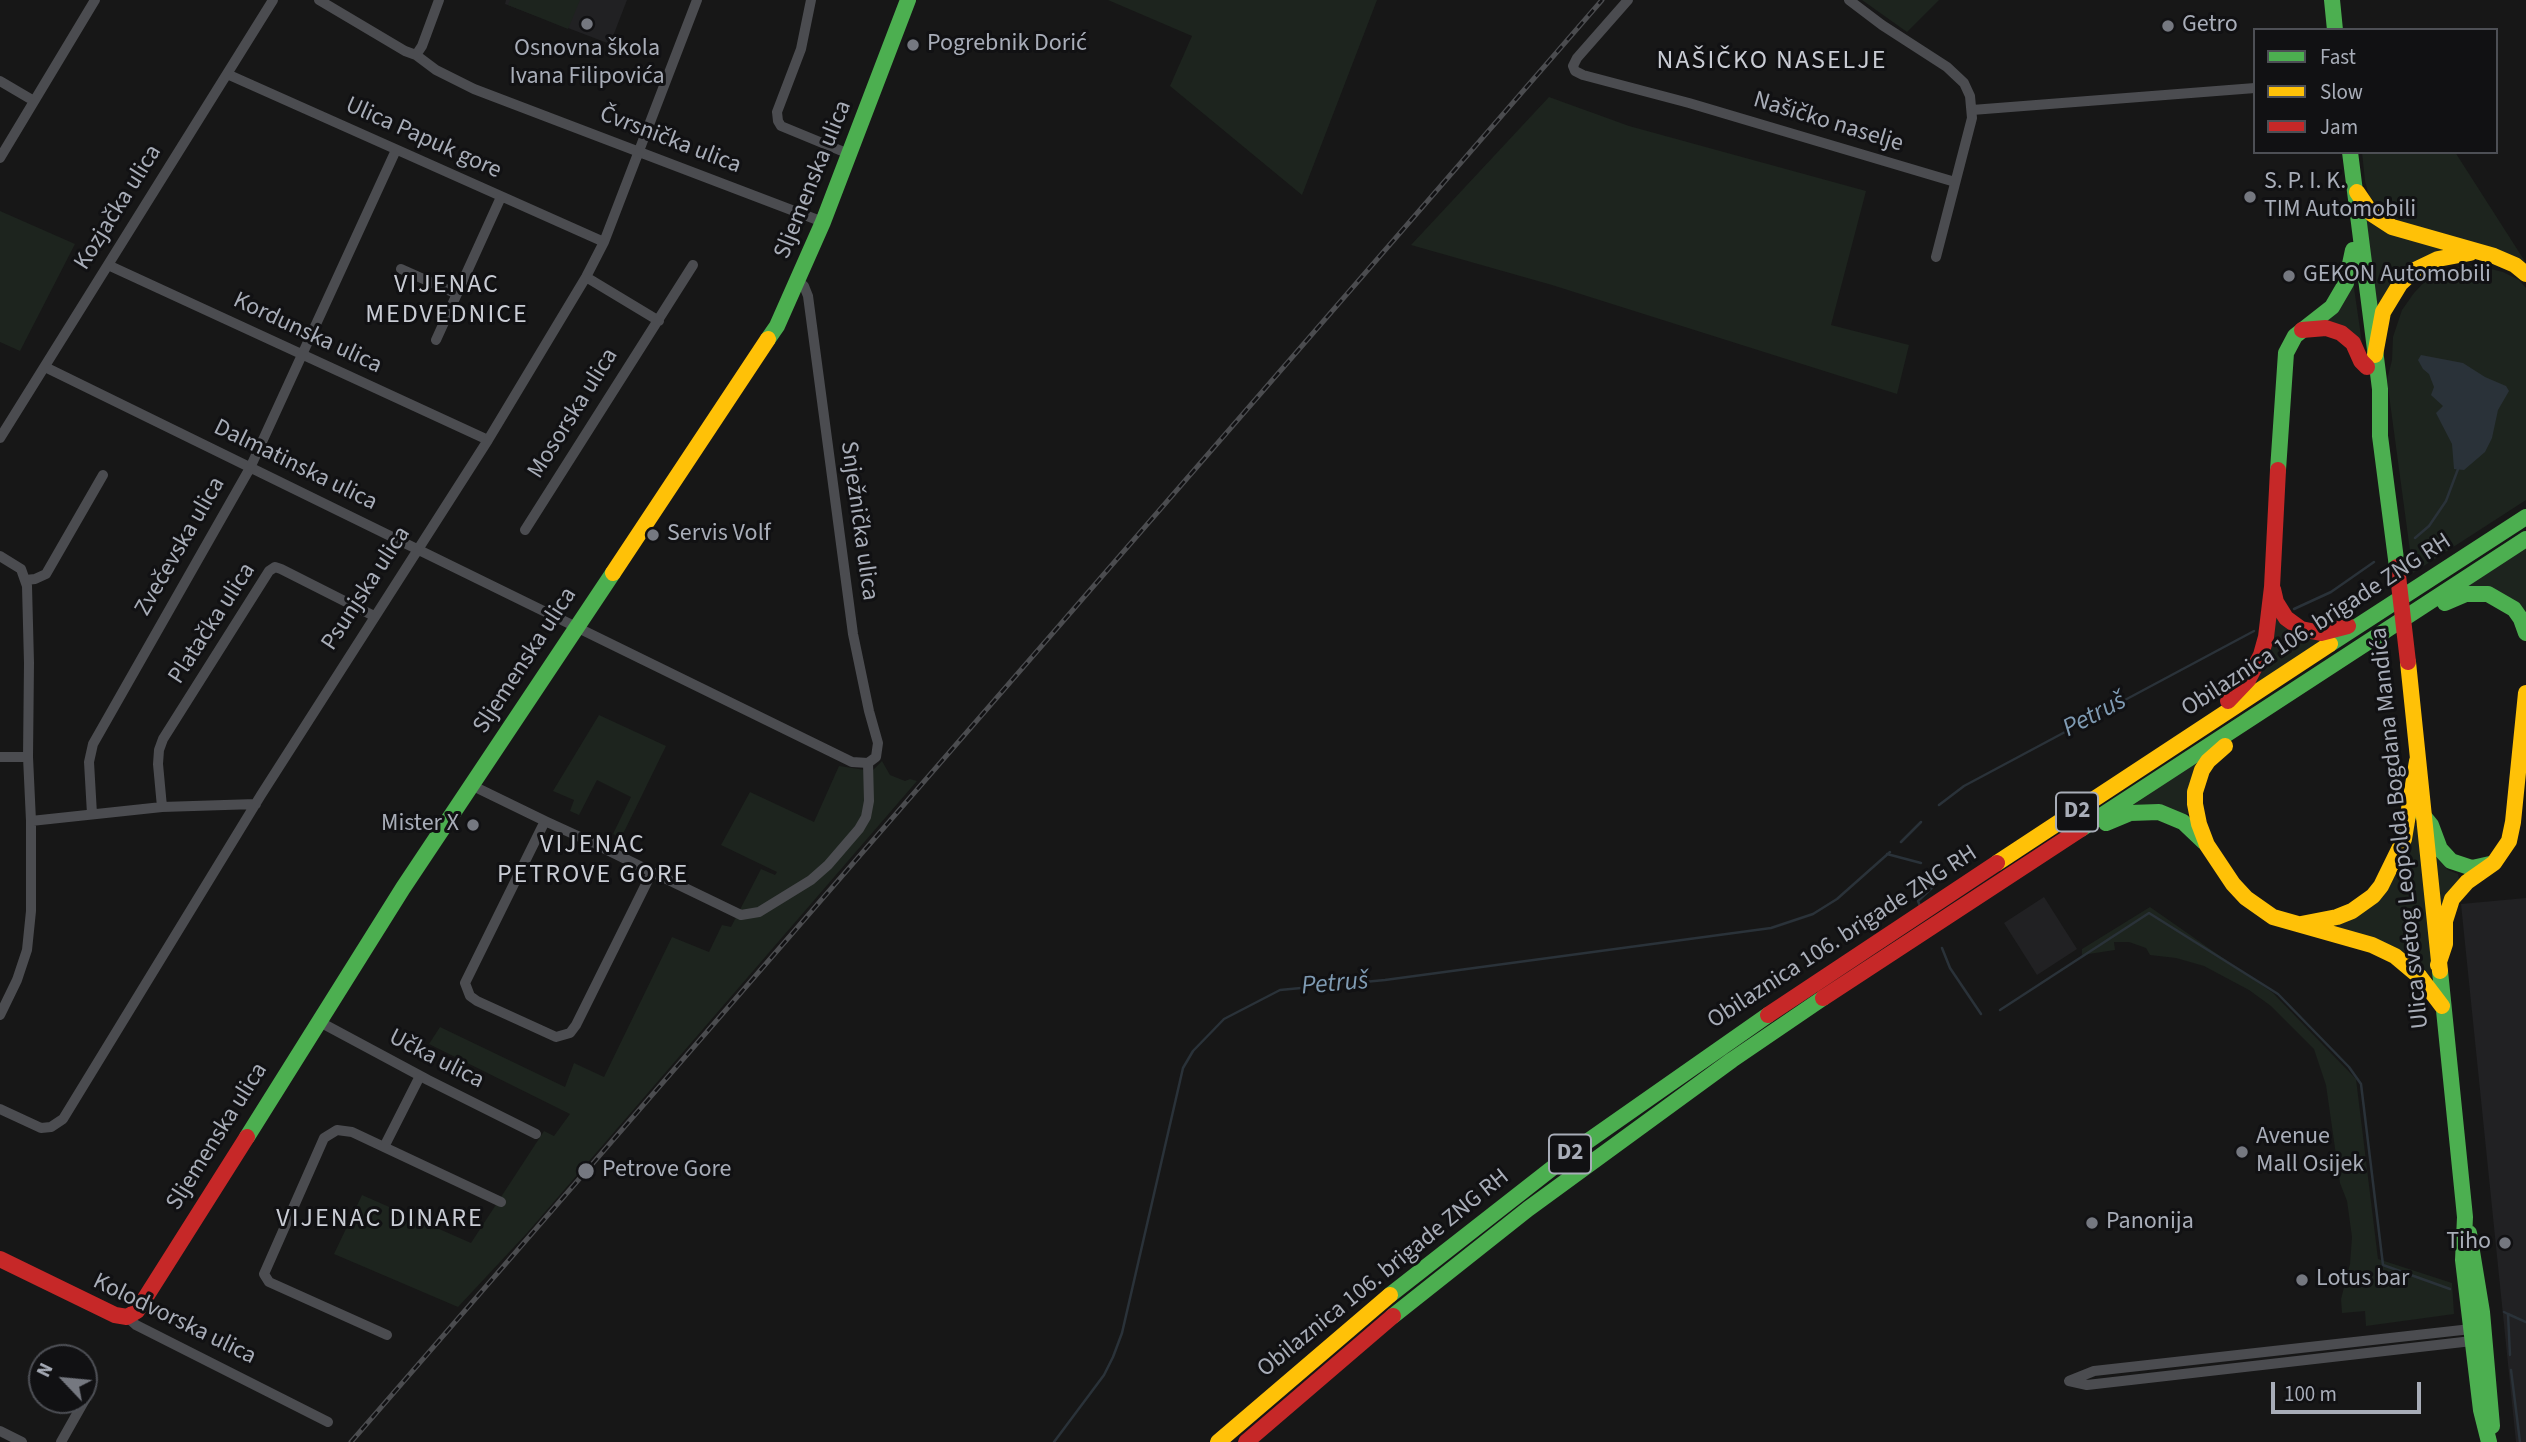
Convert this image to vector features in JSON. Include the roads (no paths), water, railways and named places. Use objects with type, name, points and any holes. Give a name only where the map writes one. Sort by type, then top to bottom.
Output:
[{"type":"main road","name":"Sljemenska ulica","points":[[127,1317],[136,1311],[318,1021],[471,785],[784,313],[908,0]]},
{"type":"main road","points":[[2332,0],[2335,28]]},
{"type":"main road","name":"Ulica svetog Leopolda Bogdana Mandića","points":[[2343,154],[2353,250],[2371,361],[2380,390],[2380,436],[2408,662],[2465,1217],[2475,1258],[2476,1334],[2491,1401],[2490,1442]]},
{"type":"main road","name":"Ulica svetog Leopolda Bogdana Mandića","points":[[2350,154],[2357,192],[2371,361]]},
{"type":"main road","points":[[2357,192],[2372,214],[2392,227],[2505,260],[2526,274]]},
{"type":"main road","points":[[2207,724],[2241,689],[2255,667],[2266,637],[2272,587],[2284,362],[2295,336],[2332,307],[2342,293],[2353,250]]},
{"type":"main road","points":[[2302,330],[2326,328],[2341,333],[2353,343],[2361,361],[2371,361],[2383,312],[2399,284],[2414,270],[2438,258],[2475,252]]},
{"type":"main road","name":"Obilaznica 106. brigade ZNG RH","points":[[1218,1442],[1383,1301],[1578,1148],[1719,1047],[2526,517]]},
{"type":"main road","name":"Obilaznica 106. brigade ZNG RH","points":[[1246,1442],[1377,1329],[1598,1156],[1789,1021],[2526,540]]},
{"type":"main road","points":[[2272,587],[2276,601],[2286,618],[2301,629],[2312,632],[2340,630],[2375,615]]},
{"type":"main road","points":[[2414,612],[2431,610],[2466,594],[2488,594],[2514,609],[2526,633]]},
{"type":"main road","points":[[2438,965],[2445,944],[2447,910],[2452,899],[2467,882],[2494,863],[2505,850],[2513,822],[2526,693]]},
{"type":"main road","points":[[2207,845],[2196,814],[2198,782],[2208,761],[2231,742],[2253,718]]},
{"type":"main road","points":[[2300,924],[2337,917],[2352,911],[2381,886],[2395,862],[2406,831],[2417,761]]},
{"type":"main road","points":[[2063,842],[2084,836],[2120,817],[2143,811],[2159,812],[2173,817],[2183,822],[2207,845],[2233,884],[2246,898],[2273,917],[2384,950],[2420,977],[2442,1006]]},
{"type":"main road","points":[[2422,814],[2431,825],[2440,849],[2451,861],[2472,867],[2494,863]]},
{"type":"main road","name":"Kolodvorska ulica","points":[[0,1259],[115,1315],[127,1317]]},
{"type":"street","points":[[0,158],[95,0]]},
{"type":"street","name":"Kozjačka ulica","points":[[0,438],[273,0]]},
{"type":"street","name":"Čvrsnička ulica","points":[[319,0],[416,55],[436,70],[474,89],[822,222]]},
{"type":"street","points":[[416,55],[439,0]]},
{"type":"street","name":"Psunjska ulica","points":[[0,1109],[41,1128],[51,1127],[64,1119],[256,804],[488,440],[586,277],[604,242],[698,0]]},
{"type":"street","points":[[811,0],[801,49],[777,112],[778,121],[781,126],[849,154]]},
{"type":"street","name":"Našičko naselje","points":[[1628,0],[1577,58],[1573,66],[1575,71],[1955,182]]},
{"type":"street","points":[[1849,0],[1958,77],[1968,91],[1972,110],[1937,257]]},
{"type":"street","name":"Ulica Papuk gore","points":[[227,74],[604,242]]},
{"type":"street","points":[[0,81],[34,101]]},
{"type":"street","points":[[1972,110],[2253,88]]},
{"type":"street","name":"Zvečevska ulica","points":[[92,814],[89,762],[93,744],[250,468],[396,150]]},
{"type":"street","points":[[436,340],[501,197]]},
{"type":"street","name":"Kordunska ulica","points":[[108,265],[488,440]]},
{"type":"street","name":"Mosorska ulica","points":[[525,530],[693,265]]},
{"type":"street","points":[[401,269],[457,294]]},
{"type":"street","points":[[586,277],[659,321]]},
{"type":"street","name":"Snježnička ulica","points":[[798,281],[804,286],[808,296],[853,634],[878,743],[876,757],[868,764]]},
{"type":"street","name":"Dalmatinska ulica","points":[[45,367],[852,762],[868,764]]},
{"type":"street","points":[[26,580],[46,574],[103,475]]},
{"type":"street","points":[[0,556],[21,569],[26,580],[31,821],[31,911],[27,950],[17,980],[0,1015]]},
{"type":"street","name":"Platačka ulica","points":[[162,807],[158,764],[163,739],[269,571],[275,567],[281,569],[374,616]]},
{"type":"street","points":[[0,757],[28,757]]},
{"type":"street","points":[[471,785],[741,915],[759,912],[811,880],[859,829],[866,817],[869,801],[868,764]]},
{"type":"street","points":[[31,821],[162,807],[256,804]]},
{"type":"street","points":[[545,821],[465,983],[470,996],[509,1017],[550,1036],[570,1033],[576,1026],[652,872]]},
{"type":"street","name":"Učka ulica","points":[[318,1021],[536,1134]]},
{"type":"street","points":[[384,1147],[420,1076]]},
{"type":"street","points":[[387,1335],[269,1282],[264,1274],[329,1132],[344,1130],[501,1202]]},
{"type":"street","name":"Kolodvorska ulica","points":[[127,1317],[136,1325],[328,1422]]},
{"type":"street","points":[[2476,1334],[2087,1385],[2069,1381],[2094,1371],[2476,1334]]},
{"type":"street","points":[[61,1442],[76,1414]]},
{"type":"street","points":[[0,1431],[22,1442]]},
{"type":"waterway","name":"Petruš","points":[[2415,538],[2429,526],[2446,501],[2458,469]]},
{"type":"waterway","name":"Petruš","points":[[2294,609],[2331,592],[2374,562]]},
{"type":"waterway","name":"Petruš","points":[[1939,805],[1964,786],[2254,631]]},
{"type":"waterway","name":"Petruš","points":[[1901,842],[1921,822]]},
{"type":"waterway","name":"Petruš","points":[[1054,1442],[1104,1375],[1113,1357],[1122,1333],[1183,1068],[1193,1051],[1224,1019],[1280,990],[1385,980],[1771,928],[1813,914],[1837,899],[1890,852]]},
{"type":"waterway","points":[[1887,854],[1921,863]]},
{"type":"waterway","points":[[1920,906],[1918,901],[1934,886],[1932,878]]},
{"type":"waterway","points":[[2000,1010],[2149,913],[2278,994],[2349,1067],[2361,1084],[2383,1265],[2450,1289]]},
{"type":"waterway","points":[[1942,948],[1950,968],[1981,1014]]},
{"type":"waterway","points":[[2504,1312],[2508,1314],[2510,1355]]},
{"type":"waterway","points":[[2508,1314],[2526,1322]]},
{"type":"waterway","points":[[2511,1370],[2520,1442]]},
{"type":"railway","points":[[351,1442],[1602,0]]},
{"type":"place","name":"Osnovna škola Ivana Filipovića","points":[[587,24]]},
{"type":"place","name":"Getro","points":[[2168,26]]},
{"type":"place","name":"Pogrebnik Dorić","points":[[913,45]]},
{"type":"place","name":"S. P. I. K. TIM Automobili","points":[[2250,197]]},
{"type":"place","name":"GEKON Automobili","points":[[2289,276]]},
{"type":"place","name":"Servis Volf","points":[[653,535]]},
{"type":"place","name":"Mister X","points":[[473,825]]},
{"type":"place","name":"Avenue Mall Osijek","points":[[2242,1152]]},
{"type":"place","name":"Petrove Gore","points":[[586,1171]]},
{"type":"place","name":"Panonija","points":[[2092,1223]]},
{"type":"place","name":"Tiho","points":[[2505,1243]]},
{"type":"place","name":"Lotus bar","points":[[2302,1280]]},
{"type":"district","name":"NAŠIČKO NASELJE","points":[[1772,62]]},
{"type":"district","name":"VIJENAC MEDVEDNICE","points":[[447,301]]},
{"type":"district","name":"VIJENAC PETROVE GORE","points":[[593,861]]},
{"type":"district","name":"VIJENAC DINARE","points":[[380,1220]]}]
